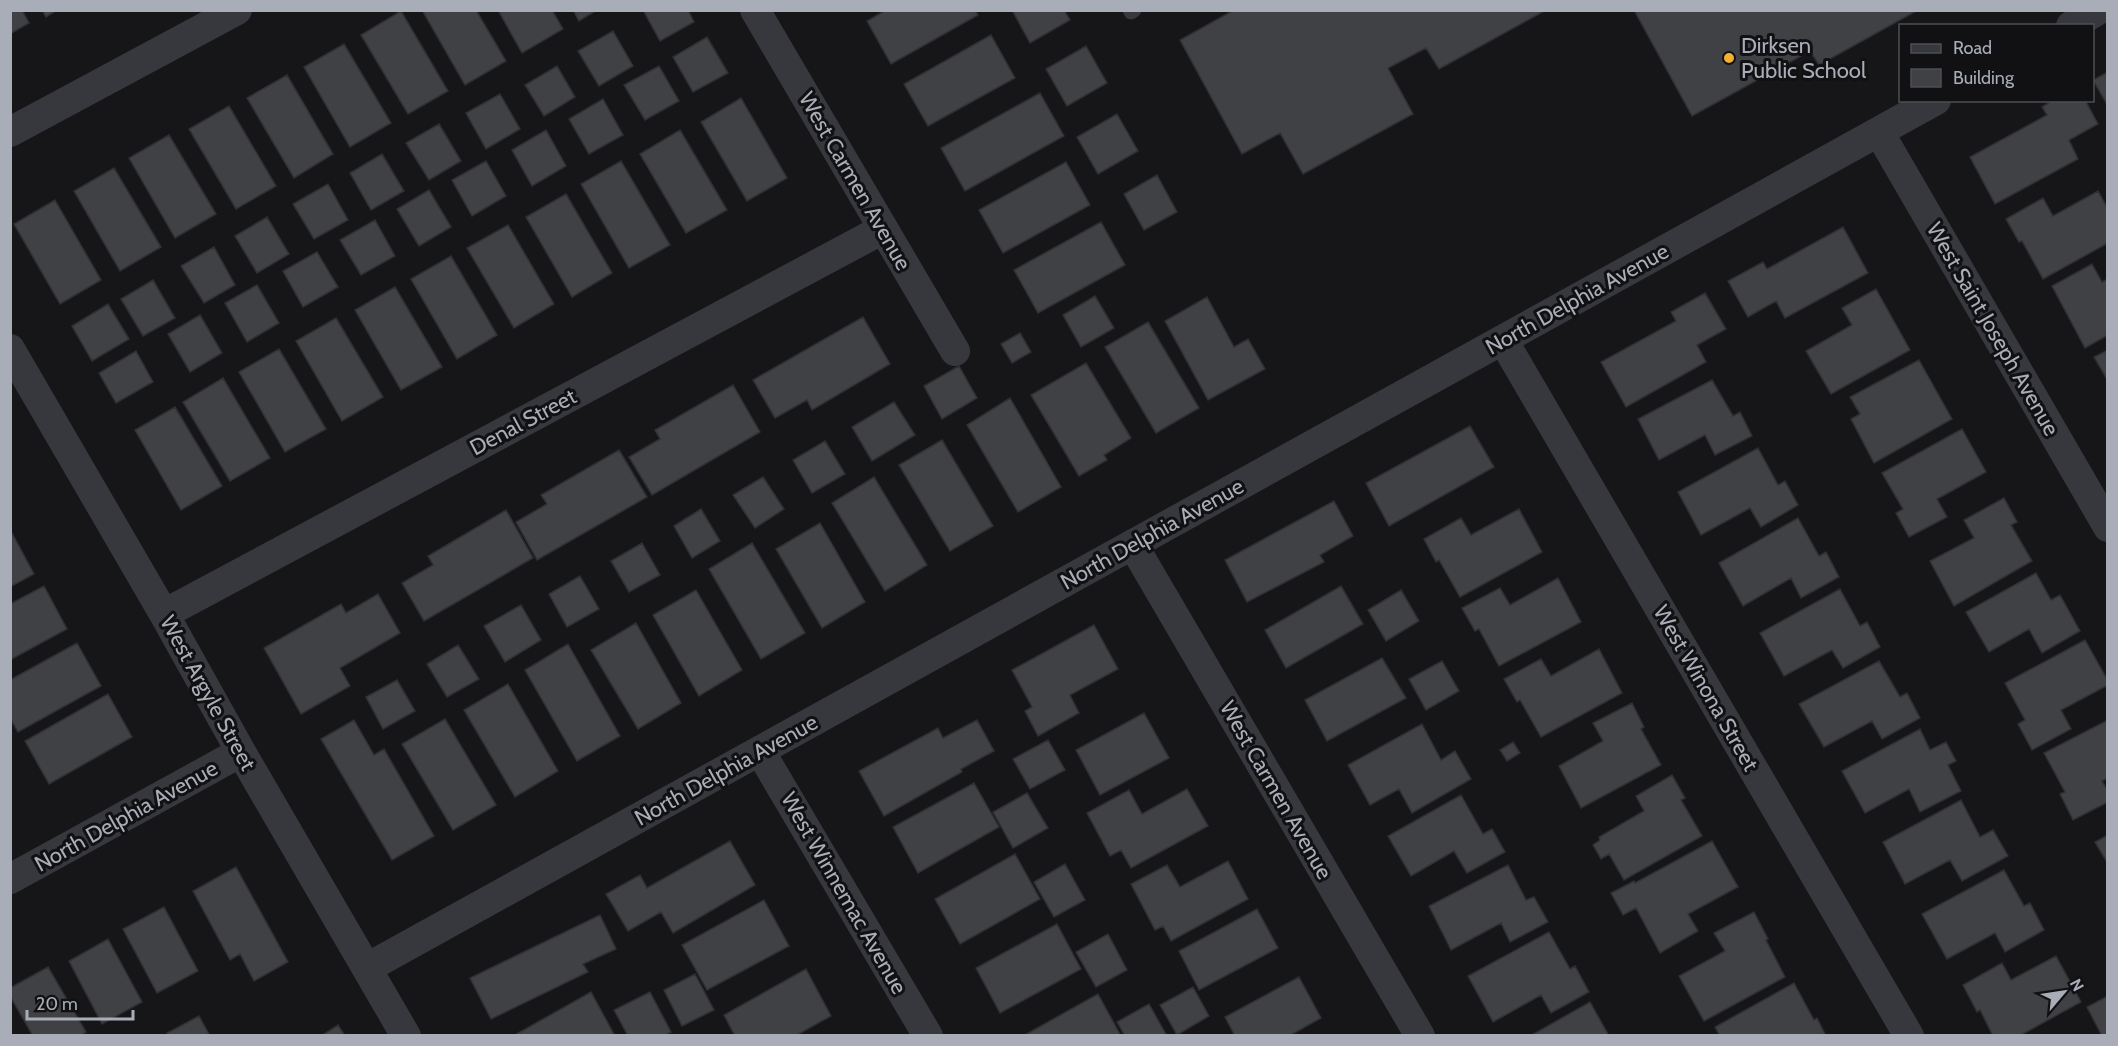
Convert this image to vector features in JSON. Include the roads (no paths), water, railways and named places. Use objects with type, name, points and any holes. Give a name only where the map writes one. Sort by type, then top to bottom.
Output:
[{"type":"street","points":[[10,132],[237,10]]},
{"type":"street","name":"West Carmen Avenue","points":[[755,10],[955,351]]},
{"type":"street","points":[[2074,24],[2098,10]]},
{"type":"street","name":"North Delphia Avenue","points":[[367,968],[1932,102]]},
{"type":"street","name":"West Saint Joseph Avenue","points":[[1879,132],[2108,527]]},
{"type":"street","name":"Denal Street","points":[[164,615],[883,229]]},
{"type":"street","name":"West Winona Street","points":[[1503,340],[1909,1035]]},
{"type":"street","name":"West Argyle Street","points":[[10,349],[241,753],[406,1035]]},
{"type":"street","name":"West Carmen Avenue","points":[[1132,545],[1420,1035]]},
{"type":"street","name":"West Winnemac Avenue","points":[[760,751],[928,1035]]},
{"type":"street","name":"North Delphia Avenue","points":[[10,879],[241,753]]},
{"type":"place","name":"Dirksen Public School","points":[[1729,58]]}]
